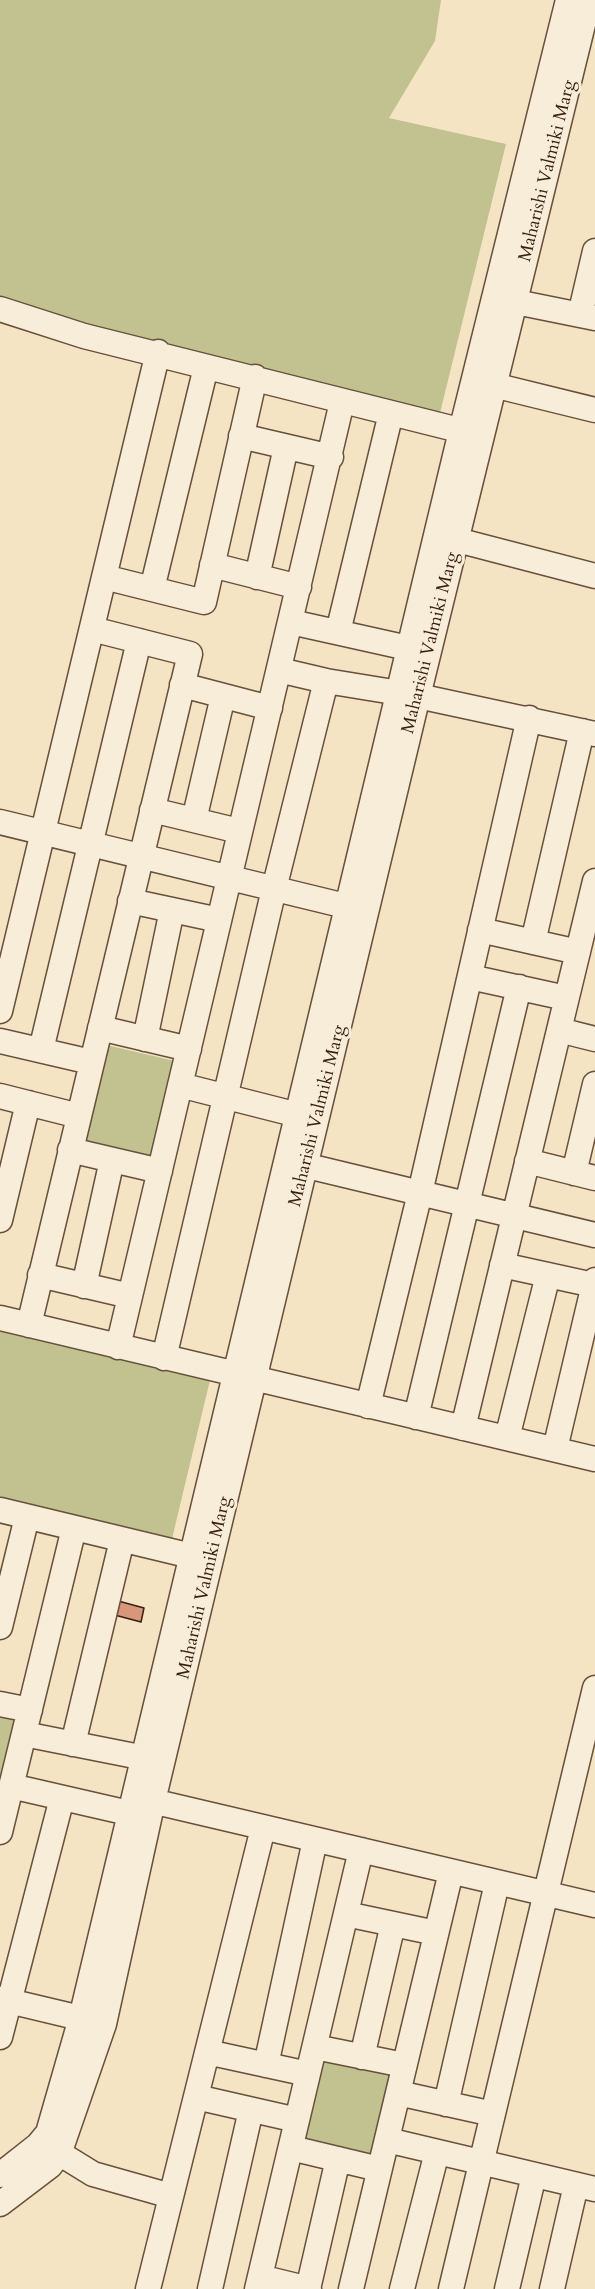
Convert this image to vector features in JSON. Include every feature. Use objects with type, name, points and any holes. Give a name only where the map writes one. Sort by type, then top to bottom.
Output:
[{"type":"street","name":"Maharishi Valmiki Marg","points":[[568,0],[576,50]]},
{"type":"street","name":"Maharishi Valmiki Marg","points":[[0,2204],[50,2166],[48,2133],[92,2021],[505,299],[590,0]]},
{"type":"street","points":[[505,299],[588,317],[595,251]]},
{"type":"street","points":[[2,313],[84,336],[158,352],[206,367],[255,377],[342,402],[472,434]]},
{"type":"street","points":[[0,1011],[158,352]]},
{"type":"street","points":[[152,589],[206,367]]},
{"type":"street","points":[[104,577],[204,602],[255,377]]},
{"type":"street","points":[[485,383],[595,410]]},
{"type":"street","points":[[118,1347],[331,457],[342,402]]},
{"type":"street","points":[[338,632],[391,413]]},
{"type":"street","name":"Maharishi Valmiki Marg","points":[[420,650],[457,540],[472,434]]},
{"type":"street","points":[[242,436],[331,457]]},
{"type":"street","points":[[256,577],[286,447]]},
{"type":"street","points":[[457,540],[595,576]]},
{"type":"street","points":[[212,565],[299,587]]},
{"type":"street","points":[[291,622],[420,650]]},
{"type":"street","points":[[29,1325],[190,654],[92,628]]},
{"type":"street","points":[[41,1050],[139,641]]},
{"type":"street","points":[[279,670],[326,681],[409,694],[529,718],[588,732],[533,942]]},
{"type":"street","points":[[164,1358],[274,889],[326,681]]},
{"type":"street","points":[[182,685],[270,708]]},
{"type":"street","points":[[194,820],[223,696]]},
{"type":"street","points":[[368,1406],[420,1193],[529,718]]},
{"type":"street","points":[[152,810],[240,831]]},
{"type":"street","points":[[0,822],[357,909]]},
{"type":"street","points":[[464,1428],[566,998],[578,952],[590,926],[595,881]]},
{"type":"street","points":[[130,901],[219,920]]},
{"type":"street","name":"Maharishi Valmiki Marg","points":[[296,1163],[298,1115],[357,909]]},
{"type":"street","points":[[145,1039],[172,910]]},
{"type":"street","points":[[480,930],[578,952]]},
{"type":"street","points":[[470,977],[566,998]]},
{"type":"street","points":[[416,1417],[519,987]]},
{"type":"street","points":[[100,1028],[189,1049]]},
{"type":"street","points":[[558,1030],[595,1039]]},
{"type":"street","points":[[0,1041],[92,1062]]},
{"type":"street","points":[[526,1161],[585,1176],[595,1084]]},
{"type":"street","points":[[180,1085],[298,1115]]},
{"type":"street","points":[[0,1096],[79,1116]]},
{"type":"street","points":[[0,1220],[28,1103]]},
{"type":"street","points":[[70,1150],[160,1171]]},
{"type":"street","points":[[84,1286],[112,1160]]},
{"type":"street","points":[[296,1163],[595,1235]]},
{"type":"street","points":[[502,1265],[595,1282],[555,1449]]},
{"type":"street","points":[[40,1275],[130,1296]]},
{"type":"street","points":[[507,1438],[548,1275]]},
{"type":"street","points":[[0,1318],[595,1459]]},
{"type":"street","points":[[0,1510],[202,1559]]},
{"type":"street","points":[[0,1627],[27,1517]]},
{"type":"street","points":[[1,1821],[74,1528]]},
{"type":"street","points":[[73,1744],[122,1540]]},
{"type":"street","name":"Maharishi Valmiki Marg","points":[[143,1808],[145,1758],[202,1559]]},
{"type":"street","points":[[451,2289],[545,1893],[590,1727],[595,1688]]},
{"type":"street","points":[[0,1704],[30,1710]]},
{"type":"street","points":[[24,1734],[145,1758]]},
{"type":"street","points":[[11,1786],[62,1798],[143,1808],[263,1828],[595,1905]]},
{"type":"street","points":[[0,2037],[4,2000],[62,1798]]},
{"type":"street","points":[[148,2289],[263,1828]]},
{"type":"street","points":[[266,2065],[315,1840]]},
{"type":"street","points":[[338,2159],[308,2289],[259,2283],[361,1850]]},
{"type":"street","points":[[351,2289],[451,1872]]},
{"type":"street","points":[[446,2104],[497,1883]]},
{"type":"street","points":[[346,1914],[436,1933]]},
{"type":"street","points":[[362,2056],[393,1924]]},
{"type":"street","points":[[4,2000],[92,2021]]},
{"type":"street","points":[[315,2047],[404,2065]]},
{"type":"street","points":[[207,2052],[308,2074]]},
{"type":"street","points":[[398,2093],[493,2114]]},
{"type":"street","points":[[196,2097],[297,2120]]},
{"type":"street","points":[[210,2289],[251,2110]]},
{"type":"street","points":[[387,2140],[586,2187],[552,2289]]},
{"type":"street","name":"Maharishi Valmiki Marg","points":[[0,2175],[50,2148]]},
{"type":"street","points":[[50,2148],[93,2174],[113,2182],[171,2196]]},
{"type":"street","points":[[291,2148],[380,2169]]},
{"type":"street","points":[[402,2289],[436,2152]]},
{"type":"street","points":[[507,2289],[534,2175]]},
{"type":"green space","points":[[0,0],[441,0],[435,41],[389,118],[506,144],[440,413],[26,315],[0,302]]},
{"type":"green space","points":[[102,1044],[179,1062],[157,1157],[80,1139]]},
{"type":"green space","points":[[0,1329],[210,1380],[171,1543],[0,1501]]},
{"type":"green space","points":[[0,1709],[22,1714],[0,1808]]},
{"type":"green space","points":[[321,2051],[398,2069],[376,2163],[299,2145]]},
{"type":"building","points":[[111,1599],[144,1608],[141,1622],[107,1613]]}]
